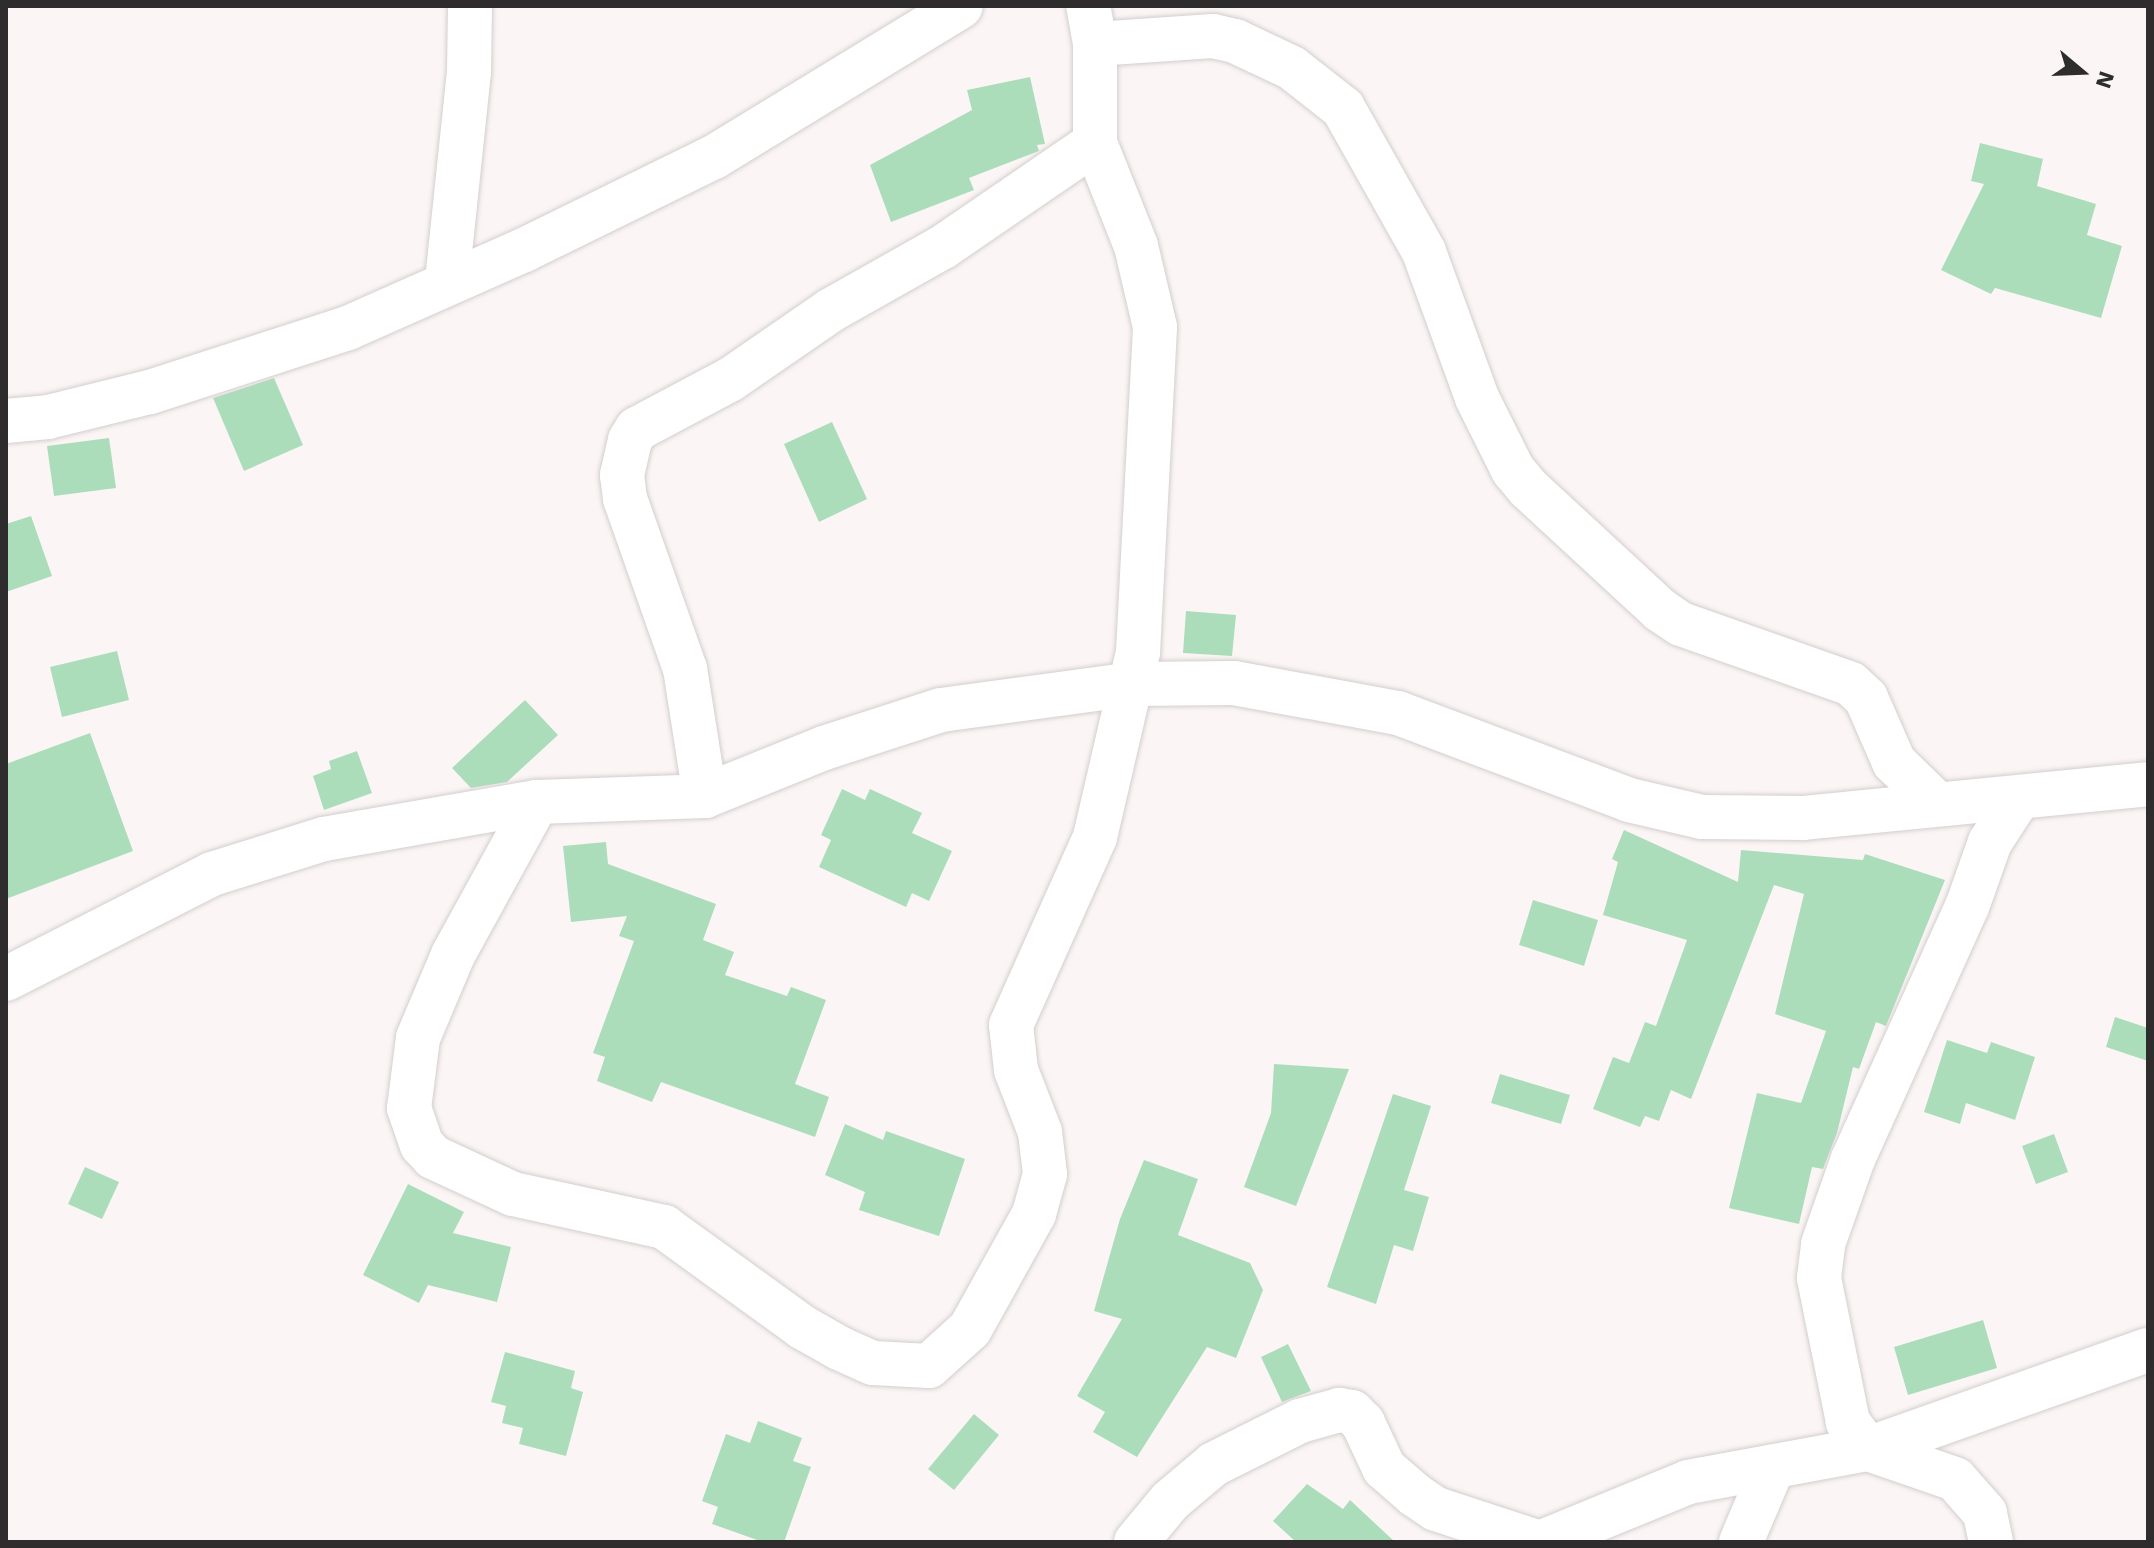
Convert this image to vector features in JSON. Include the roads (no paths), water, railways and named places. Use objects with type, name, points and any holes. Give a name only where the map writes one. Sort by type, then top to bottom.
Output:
[{"type":"street","points":[[447,281],[469,72],[470,6]]},
{"type":"street","points":[[6,421],[48,417],[150,392],[348,328],[447,281],[524,250],[714,157],[933,12]]},
{"type":"street","points":[[537,802],[453,955],[418,1038],[409,1108],[422,1145],[433,1157],[513,1194],[664,1227],[802,1327],[839,1348],[873,1363],[929,1366],[970,1329],[1034,1214],[1045,1174],[1040,1132],[1016,1070],[1011,1025],[1095,837],[1133,684],[1155,327],[1136,246],[1095,143],[1092,25],[1214,21],[1265,52],[1343,108],[1410,224],[1443,298],[1457,351],[1477,398],[1513,470],[1528,488],[1660,610],[1681,624],[1851,684],[1866,698],[1894,762],[1937,804]]},
{"type":"street","points":[[705,796],[685,669],[625,499],[622,475],[630,440],[637,429],[731,379],[831,310],[943,247],[1095,143]]},
{"type":"street","points":[[6,979],[212,874],[324,839],[537,802],[705,796],[824,748],[941,710],[1133,684],[1234,683],[1398,713],[1629,800],[1702,817],[1803,818],[2148,784]]},
{"type":"street","points":[[1991,1542],[1985,1513],[1955,1479],[1868,1449],[1848,1422],[1819,1278],[1823,1244],[1853,1159],[1967,907],[1990,842],[2018,799]]},
{"type":"street","points":[[1136,1542],[1170,1501],[1214,1464],[1286,1427],[1339,1410],[1352,1412],[1363,1423],[1384,1468],[1436,1509],[1540,1542],[1688,1482],[1868,1449],[2148,1350]]},
{"type":"street","points":[[1741,1542],[1772,1469]]}]
